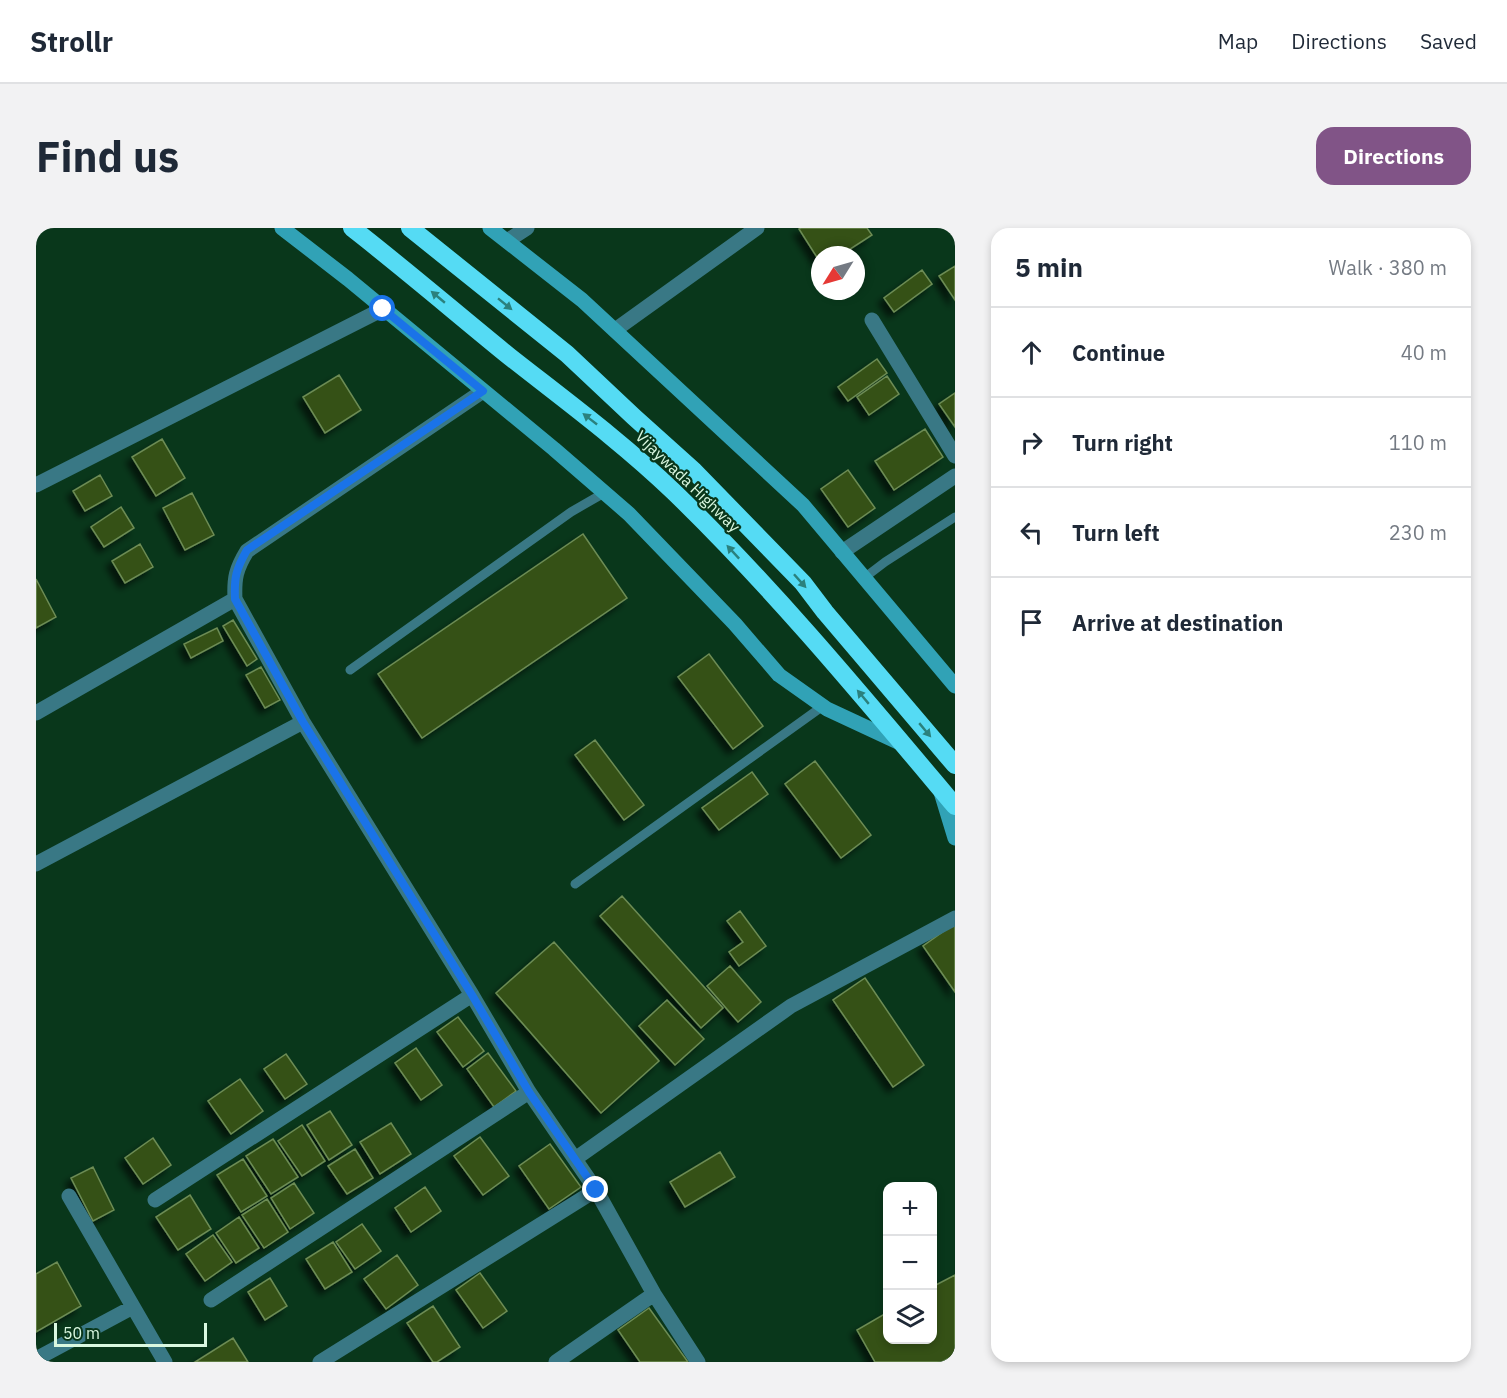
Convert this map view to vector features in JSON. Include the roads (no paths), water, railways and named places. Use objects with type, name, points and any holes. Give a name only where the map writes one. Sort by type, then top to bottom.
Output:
[{"type":"highway","name":"Vijaywada Highway","points":[[352,228],[509,356],[615,438],[673,491],[730,548],[850,681],[955,806]]},
{"type":"highway","name":"Vijaywada Highway","points":[[410,228],[567,354],[693,471],[803,583],[955,765]]},
{"type":"street","points":[[282,228],[348,279],[629,514],[735,624],[779,675],[823,706],[903,744]]},
{"type":"street","points":[[490,228],[582,300],[803,505],[955,686]]},
{"type":"street","points":[[507,241],[527,228]]},
{"type":"street","points":[[615,330],[757,228]]},
{"type":"street","points":[[36,485],[383,309]]},
{"type":"street","points":[[872,320],[955,456]]},
{"type":"street","points":[[483,391],[247,550],[238,566],[234,581],[235,599],[303,722],[472,995],[529,1092],[596,1190],[654,1294],[698,1362]]},
{"type":"street","points":[[842,552],[955,476]]},
{"type":"street","points":[[36,713],[235,599]]},
{"type":"street","points":[[36,864],[303,722]]},
{"type":"street","points":[[940,788],[955,838]]},
{"type":"street","points":[[574,1160],[790,1006],[955,918]]},
{"type":"street","points":[[155,1200],[472,995]]},
{"type":"street","points":[[211,1300],[529,1092]]},
{"type":"street","points":[[320,1362],[596,1190]]},
{"type":"street","points":[[69,1196],[165,1362]]},
{"type":"street","points":[[556,1362],[654,1294]]},
{"type":"street","points":[[36,1359],[133,1307]]},
{"type":"lane","points":[[350,670],[571,512],[604,493]]},
{"type":"lane","points":[[864,578],[955,517]]},
{"type":"lane","points":[[576,884],[823,706]]}]
